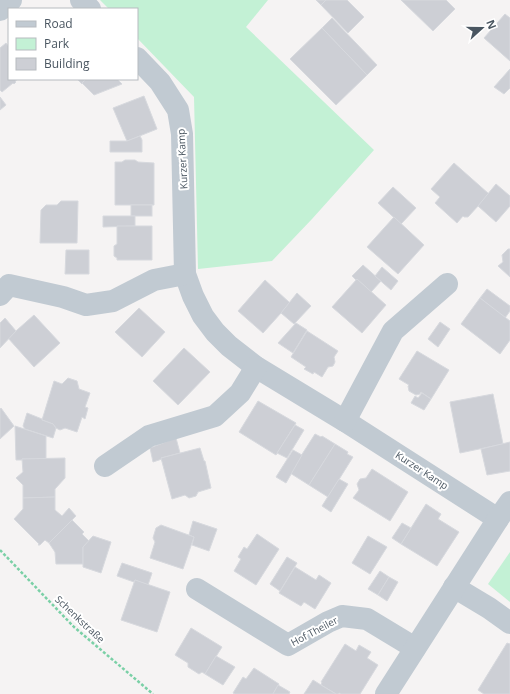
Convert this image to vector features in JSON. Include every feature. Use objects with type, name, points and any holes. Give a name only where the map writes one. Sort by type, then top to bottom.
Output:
[{"type":"street","points":[[0,10],[11,0]]},
{"type":"street","points":[[81,0],[89,8]]},
{"type":"street","name":"Kurzer Kamp","points":[[138,59],[160,82],[178,110],[182,134],[185,274],[193,296],[203,316],[214,332],[256,367],[346,421],[504,510]]},
{"type":"street","points":[[0,295],[9,285],[63,297],[86,305],[113,301],[154,280],[185,274]]},
{"type":"street","points":[[346,421],[393,330],[447,284]]},
{"type":"street","points":[[105,466],[149,436],[216,416],[240,393],[256,367]]},
{"type":"street","points":[[386,694],[504,510]]},
{"type":"street","points":[[454,587],[510,623]]},
{"type":"street","name":"Hof Theiler","points":[[197,589],[288,645],[328,622],[342,616],[367,619],[415,648]]},
{"type":"path","name":"Schenkstraße","points":[[0,550],[74,627],[153,694]]},
{"type":"green space","points":[[100,0],[268,0],[246,27],[374,150],[272,261],[198,269],[194,97],[138,39],[138,8],[108,8]]},
{"type":"green space","points":[[510,552],[510,602],[488,584]]},
{"type":"building","points":[[316,0],[326,0],[321,5]]},
{"type":"building","points":[[326,0],[347,0],[364,17],[348,33],[321,5]]},
{"type":"building","points":[[401,0],[446,0],[455,9],[433,31]]},
{"type":"building","points":[[505,14],[510,18],[510,61],[484,38]]},
{"type":"building","points":[[332,18],[377,65],[367,75],[322,28]]},
{"type":"building","points":[[322,28],[367,75],[336,105],[290,59]]},
{"type":"building","points":[[6,43],[8,46],[8,80],[16,80],[14,84],[13,83],[2,92],[0,90],[0,48]]},
{"type":"building","points":[[510,69],[510,88],[504,94],[494,87]]},
{"type":"building","points":[[78,80],[85,80],[82,84]]},
{"type":"building","points":[[85,80],[118,80],[122,84],[94,95],[82,83]]},
{"type":"building","points":[[144,96],[157,129],[127,141],[113,108]]},
{"type":"building","points":[[0,97],[6,105],[0,110]]},
{"type":"building","points":[[140,136],[142,140],[142,152],[110,152],[110,141],[127,141]]},
{"type":"building","points":[[125,160],[154,163],[154,205],[115,205],[115,162],[122,162]]},
{"type":"building","points":[[454,163],[489,194],[468,217],[463,216],[457,223],[435,203],[440,197],[431,189]]},
{"type":"building","points":[[496,184],[510,196],[510,206],[496,222],[478,206]]},
{"type":"building","points":[[393,187],[416,208],[401,224],[378,203]]},
{"type":"building","points":[[61,201],[78,201],[77,243],[40,243],[41,210],[46,205],[57,205]]},
{"type":"building","points":[[131,205],[152,205],[152,216],[131,216]]},
{"type":"building","points":[[103,216],[135,216],[135,226],[103,227]]},
{"type":"building","points":[[394,217],[424,245],[398,274],[367,247]]},
{"type":"building","points":[[117,226],[152,226],[152,260],[117,260],[114,256],[114,246],[117,244]]},
{"type":"building","points":[[510,249],[510,277],[498,266],[503,262],[502,255]]},
{"type":"building","points":[[66,250],[89,250],[89,274],[65,274]]},
{"type":"building","points":[[363,265],[381,281],[371,292],[352,276]]},
{"type":"building","points":[[382,267],[398,281],[391,290],[375,276]]},
{"type":"building","points":[[357,279],[386,305],[362,333],[332,307]]},
{"type":"building","points":[[265,280],[290,303],[263,333],[238,311]]},
{"type":"building","points":[[487,289],[510,306],[510,311],[505,318],[480,298]]},
{"type":"building","points":[[297,293],[311,306],[294,324],[281,313]]},
{"type":"building","points":[[480,298],[510,321],[510,340],[500,354],[461,324]]},
{"type":"building","points":[[139,308],[165,332],[142,357],[115,332]]},
{"type":"building","points":[[34,315],[60,343],[34,367],[8,338]]},
{"type":"building","points":[[5,318],[16,331],[0,348],[0,323]]},
{"type":"building","points":[[440,322],[450,329],[438,347],[428,339]]},
{"type":"building","points":[[296,323],[307,330],[293,353],[278,343]]},
{"type":"building","points":[[307,331],[338,351],[334,357],[335,362],[333,366],[328,367],[322,377],[314,372],[313,374],[304,369],[306,367],[291,357]]},
{"type":"building","points":[[184,348],[210,372],[178,405],[153,381]]},
{"type":"building","points":[[417,351],[449,370],[431,399],[421,392],[420,394],[416,395],[409,391],[409,385],[399,379]]},
{"type":"building","points":[[68,378],[77,381],[79,389],[90,393],[85,407],[88,408],[85,419],[82,417],[77,432],[65,428],[60,430],[53,424],[42,420],[54,381],[62,384]]},
{"type":"building","points":[[422,393],[431,399],[424,410],[411,403],[415,396],[418,398]]},
{"type":"building","points":[[493,394],[503,444],[460,453],[450,402]]},
{"type":"building","points":[[258,401],[296,423],[276,455],[239,432]]},
{"type":"building","points":[[1,408],[14,426],[0,439],[0,409]]},
{"type":"building","points":[[27,413],[53,424],[56,428],[53,438],[25,429],[23,426]]},
{"type":"building","points":[[295,425],[304,430],[287,458],[277,453]]},
{"type":"building","points":[[15,426],[46,436],[46,459],[16,460]]},
{"type":"building","points":[[315,434],[321,437],[322,436],[335,444],[309,485],[290,473]]},
{"type":"building","points":[[176,438],[180,453],[161,458],[162,459],[153,462],[150,448]]},
{"type":"building","points":[[510,442],[510,471],[487,475],[481,449]]},
{"type":"building","points":[[335,444],[353,457],[328,497],[309,485]]},
{"type":"building","points":[[200,448],[205,461],[211,488],[198,492],[196,496],[189,498],[185,495],[172,499],[161,458]]},
{"type":"building","points":[[293,450],[302,455],[286,483],[276,477]]},
{"type":"building","points":[[65,458],[65,478],[55,489],[55,497],[23,498],[23,485],[16,478],[23,472],[22,459]]},
{"type":"building","points":[[372,469],[408,492],[390,521],[353,498],[359,490],[357,484],[360,479],[366,478]]},
{"type":"building","points":[[339,479],[348,484],[331,512],[322,506]]},
{"type":"building","points":[[55,497],[55,510],[62,516],[69,508],[76,516],[49,543],[45,540],[38,545],[39,544],[14,519],[23,509],[23,498]]},
{"type":"building","points":[[426,504],[441,514],[438,519],[459,532],[437,566],[401,544]]},
{"type":"building","points":[[72,520],[84,532],[82,534],[89,541],[83,547],[83,564],[56,564],[55,552],[49,543]]},
{"type":"building","points":[[193,521],[217,529],[209,551],[192,545],[194,537],[189,535]]},
{"type":"building","points":[[402,523],[411,528],[401,544],[392,538]]},
{"type":"building","points":[[161,525],[194,537],[183,569],[150,558],[155,542],[153,538],[156,528]]},
{"type":"building","points":[[257,534],[279,549],[256,585],[234,571],[241,559],[238,557],[244,547],[247,549]]},
{"type":"building","points":[[93,536],[111,542],[101,573],[83,567],[83,547]]},
{"type":"building","points":[[368,536],[387,547],[370,574],[352,563]]},
{"type":"building","points":[[287,557],[297,563],[280,591],[270,584]]},
{"type":"building","points":[[122,563],[152,573],[148,585],[117,576]]},
{"type":"building","points":[[295,567],[316,580],[319,575],[331,583],[315,609],[304,602],[301,606],[279,593]]},
{"type":"building","points":[[380,571],[389,577],[378,595],[368,589]]},
{"type":"building","points":[[389,577],[398,582],[387,601],[378,595]]},
{"type":"building","points":[[135,580],[170,592],[157,632],[121,620]]},
{"type":"building","points":[[191,628],[222,647],[205,674],[202,672],[199,674],[188,667],[188,663],[175,655]]},
{"type":"building","points":[[507,643],[510,644],[510,694],[484,694],[478,690]]},
{"type":"building","points":[[345,644],[356,651],[359,645],[371,652],[367,658],[378,665],[360,694],[336,694],[321,685],[321,682]]},
{"type":"building","points":[[216,656],[235,667],[223,685],[205,674]]},
{"type":"building","points":[[254,668],[279,684],[273,694],[233,693],[243,677],[246,679]]},
{"type":"building","points":[[313,680],[321,685],[336,694],[304,694]]},
{"type":"building","points":[[278,685],[290,692],[289,694],[273,694]]}]
